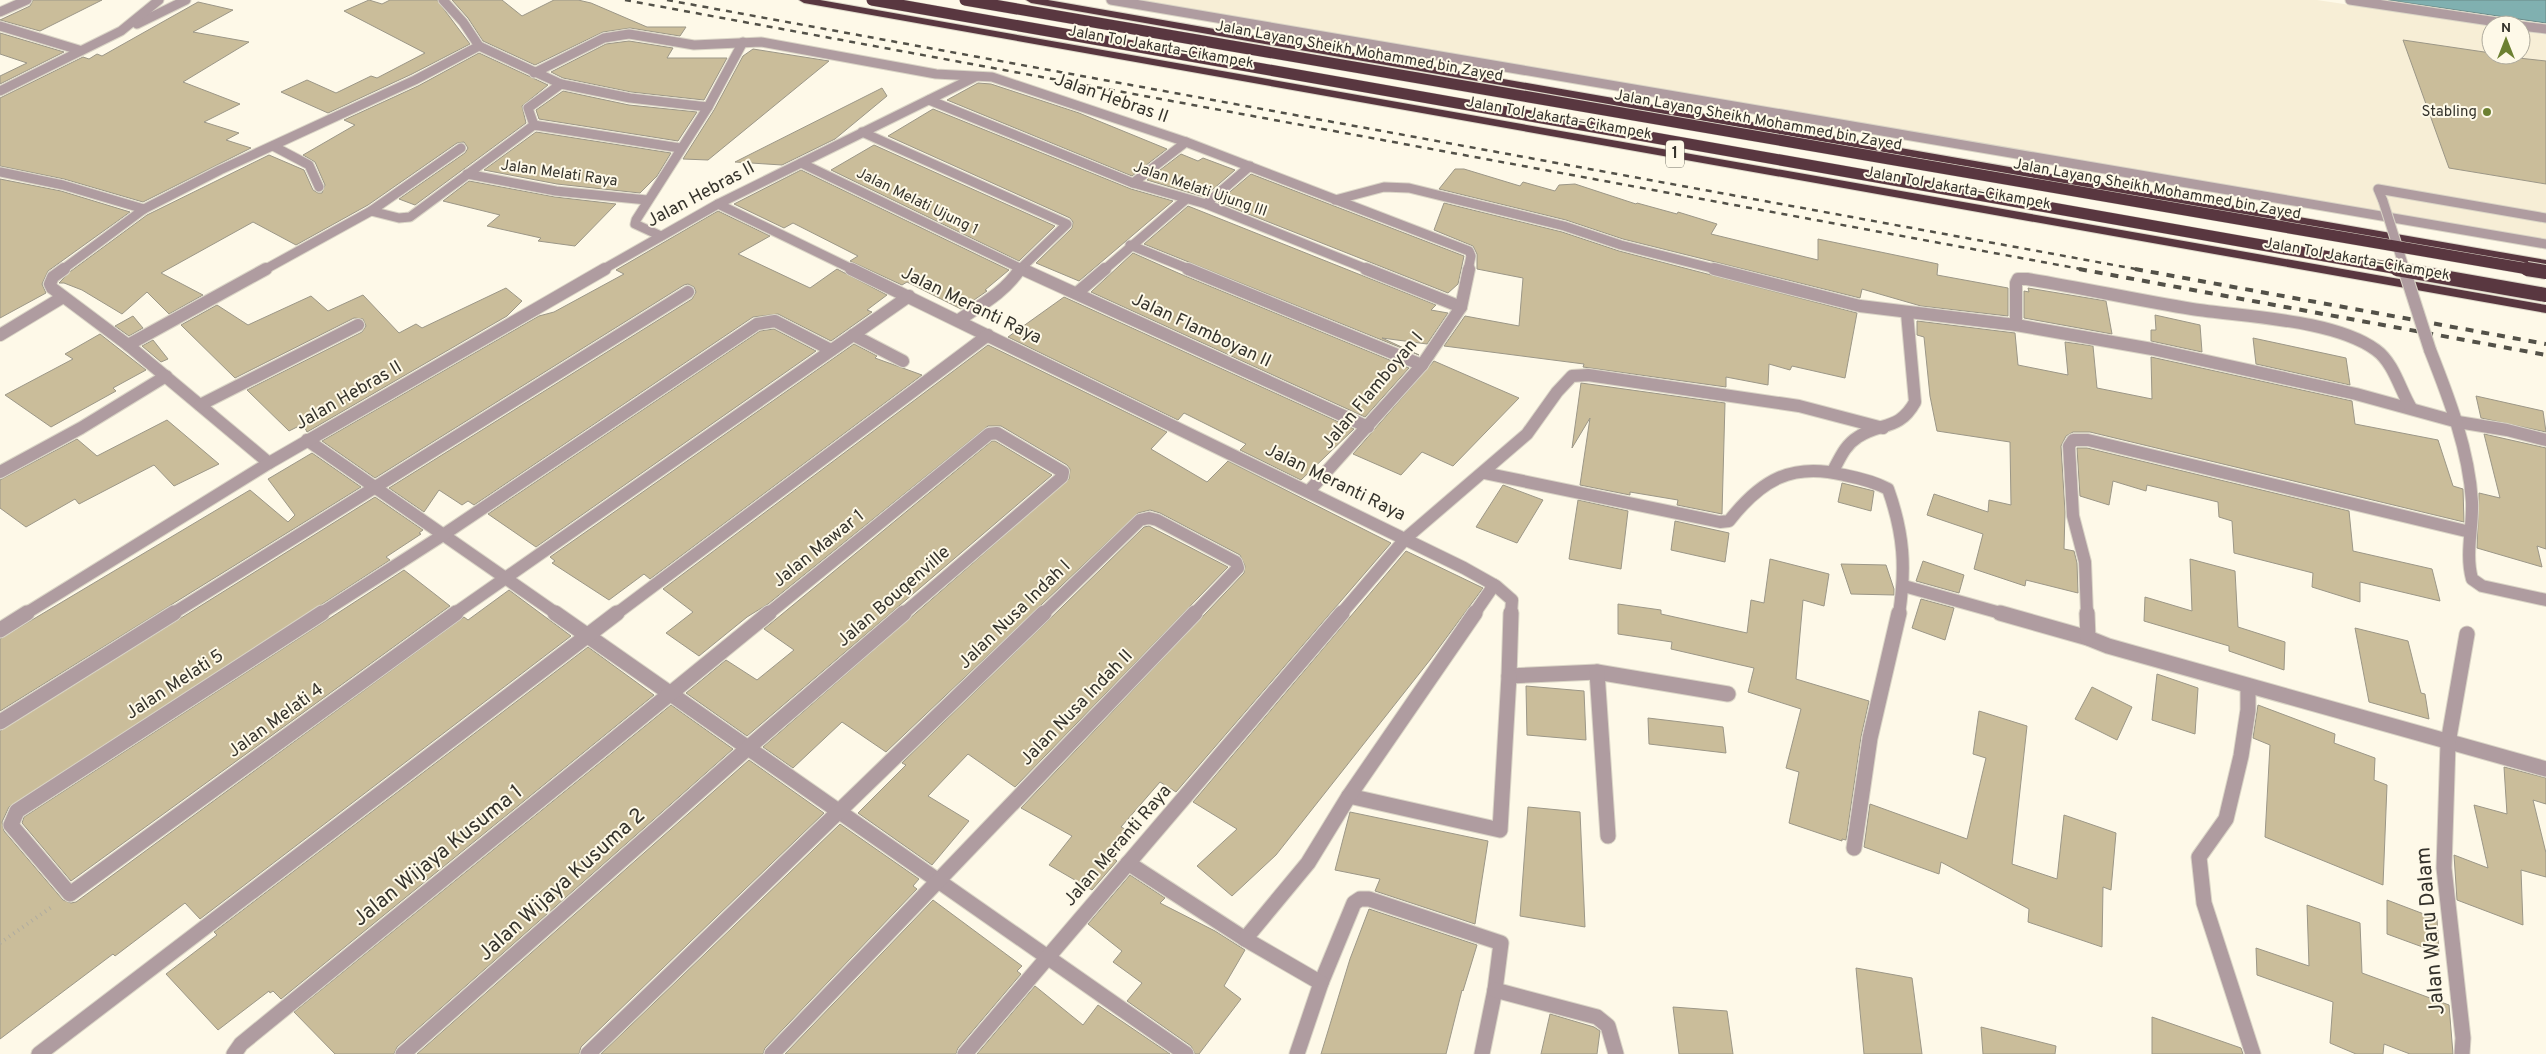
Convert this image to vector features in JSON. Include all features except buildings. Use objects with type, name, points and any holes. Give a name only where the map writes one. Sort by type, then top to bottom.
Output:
[{"type":"highway","name":"Jalan Tol Jakarta–Cikampek","points":[[804,0],[2546,309]]},
{"type":"highway","name":"Jalan Layang Sheikh Mohammed bin Zayed","points":[[872,0],[2546,295]]},
{"type":"highway","name":"Jalan Layang Sheikh Mohammed bin Zayed","points":[[965,0],[2546,272]]},
{"type":"highway","name":"Jalan Tol Jakarta–Cikampek","points":[[1031,0],[2546,264]]},
{"type":"street","points":[[0,12],[27,0]]},
{"type":"street","points":[[121,32],[159,0]]},
{"type":"street","points":[[0,91],[79,50],[186,0]]},
{"type":"street","points":[[443,0],[456,11],[480,46],[561,84],[630,98],[708,107]]},
{"type":"street","points":[[1111,0],[2546,244]]},
{"type":"street","points":[[2350,0],[2481,20]]},
{"type":"street","points":[[0,26],[79,50]]},
{"type":"street","points":[[2531,27],[2546,29]]},
{"type":"street","points":[[534,72],[604,38],[629,34],[694,45],[761,42],[936,74],[980,75]]},
{"type":"street","points":[[661,236],[635,224],[647,200],[708,107],[743,42]]},
{"type":"street","points":[[269,463],[166,376],[52,288],[50,284],[53,277],[144,208],[414,80],[480,46]]},
{"type":"street","name":"Jalan Hebras II","points":[[0,630],[307,440],[661,236],[718,204],[980,75],[992,77],[1186,142],[1471,252]]},
{"type":"street","points":[[534,125],[528,108],[561,84]]},
{"type":"street","name":"Jalan Melati Ujung III","points":[[929,100],[1133,183],[1185,200],[1206,204],[1460,307]]},
{"type":"street","points":[[371,211],[400,218],[410,217],[534,125],[680,148]]},
{"type":"street","points":[[862,132],[1067,224],[1020,268],[1012,281],[1000,292],[958,320]]},
{"type":"street","points":[[1133,183],[1186,142]]},
{"type":"street","points":[[273,146],[309,165],[319,187]]},
{"type":"street","points":[[128,346],[371,211],[461,148]]},
{"type":"street","name":"Jalan Melati Ujung 1","points":[[801,163],[1020,268]]},
{"type":"street","points":[[1206,204],[1250,166]]},
{"type":"street","points":[[0,172],[63,185],[144,208]]},
{"type":"street","name":"Jalan Melati Raya","points":[[467,174],[501,182],[596,197],[647,200]]},
{"type":"street","points":[[1335,200],[1384,187],[1409,188],[1564,226],[1620,245],[1860,306],[2016,325],[2152,350],[2411,408],[2458,422],[2508,430],[2546,440]]},
{"type":"street","points":[[2546,218],[2378,189],[2430,350],[2458,422],[2472,503],[2470,574],[2476,582],[2546,600]]},
{"type":"street","points":[[1078,293],[1130,245],[1185,200]]},
{"type":"street","name":"Jalan Meranti Raya","points":[[718,204],[1406,538],[965,1054]]},
{"type":"street","points":[[1130,245],[1422,365]]},
{"type":"street","name":"Jalan Flamboyan I","points":[[1310,491],[1422,365],[1460,307],[1471,252]]},
{"type":"street","name":"Jalan Flamboyan II","points":[[1020,268],[1368,427]]},
{"type":"street","points":[[2016,325],[2016,283],[2018,279],[2027,279],[2193,310],[2290,322],[2348,337],[2362,342],[2376,351],[2385,360],[2411,408]]},
{"type":"street","points":[[0,722],[688,292]]},
{"type":"street","name":"Jalan Melati 4","points":[[70,894],[505,578],[908,296]]},
{"type":"street","points":[[0,335],[63,297]]},
{"type":"street","points":[[1834,471],[1848,444],[1863,434],[1900,422],[1910,415],[1914,402],[1907,312]]},
{"type":"street","points":[[443,535],[757,324],[775,322],[831,350]]},
{"type":"street","points":[[200,405],[358,325]]},
{"type":"street","points":[[854,335],[903,361]]},
{"type":"street","points":[[39,1054],[588,635],[988,335]]},
{"type":"street","points":[[1348,796],[1500,830],[1512,600],[1510,596],[1494,584],[1406,538],[1484,473],[1527,434],[1557,392],[1572,376],[1588,375],[1678,390],[1799,406],[1883,428]]},
{"type":"street","points":[[0,472],[81,428],[166,376]]},
{"type":"street","name":"Jalan Bougenville","points":[[749,747],[1064,476],[1063,472],[1055,467],[997,433],[991,433]]},
{"type":"street","name":"Jalan Mawar 1","points":[[670,693],[991,433]]},
{"type":"street","points":[[307,440],[1186,1054]]},
{"type":"street","points":[[2088,638],[2085,562],[2072,516],[2069,446],[2073,440],[2088,440],[2470,532]]},
{"type":"street","points":[[1484,473],[1720,522],[1729,520],[1744,499],[1760,486],[1775,477],[1802,471],[1834,471],[1888,488],[1902,537],[1904,586],[1870,736],[1854,848]]},
{"type":"street","name":"Jalan Nusa Indah I","points":[[588,1054],[1140,520],[1148,518],[1157,520],[1236,562]]},
{"type":"street","name":"Jalan Melati 5","points":[[70,894],[11,825],[16,811],[443,535]]},
{"type":"street","name":"Jalan Nusa Indah II","points":[[938,879],[1238,568],[1236,562]]},
{"type":"street","points":[[1245,939],[1308,863],[1348,796],[1494,584]]},
{"type":"street","points":[[1904,586],[2248,686],[2546,769]]},
{"type":"street","name":"Jalan Waru Dalam","points":[[2462,1054],[2463,1038],[2444,868],[2448,743],[2467,634]]},
{"type":"street","points":[[1509,676],[1597,672],[1728,694]]},
{"type":"street","points":[[1597,672],[1608,836]]},
{"type":"street","points":[[2248,686],[2248,710],[2241,756],[2226,819],[2199,857],[2204,903],[2253,1054]]},
{"type":"street","name":"Jalan Wijaya Kusuma 1","points":[[234,1054],[241,1044],[670,693]]},
{"type":"street","name":"Jalan Wijaya Kusuma 2","points":[[403,1054],[749,747]]},
{"type":"street","points":[[1128,863],[1245,939],[1321,983]]},
{"type":"street","points":[[772,1054],[938,879]]},
{"type":"street","points":[[1297,1054],[1321,983],[1354,903],[1360,899],[1369,899],[1501,943],[1495,990],[1482,1054]]},
{"type":"street","points":[[1495,990],[1597,1017],[1608,1026],[1616,1054]]},
{"type":"path","points":[[0,943],[70,894]]},
{"type":"shaded area","points":[[1127,0],[2317,0],[2481,25],[2481,65],[2531,65],[2531,33],[2546,35],[2546,244]]},
{"type":"water","points":[[2388,0],[2546,0],[2546,23],[2531,21],[2531,15],[2491,15]]},
{"type":"railway","points":[[625,0],[2086,270]]},
{"type":"railway","points":[[667,0],[2141,270]]},
{"type":"railway","points":[[2079,269],[2546,355]]},
{"type":"railway","points":[[2135,269],[2546,344]]},
{"type":"place","name":"Stabling","points":[[2487,112]]}]
